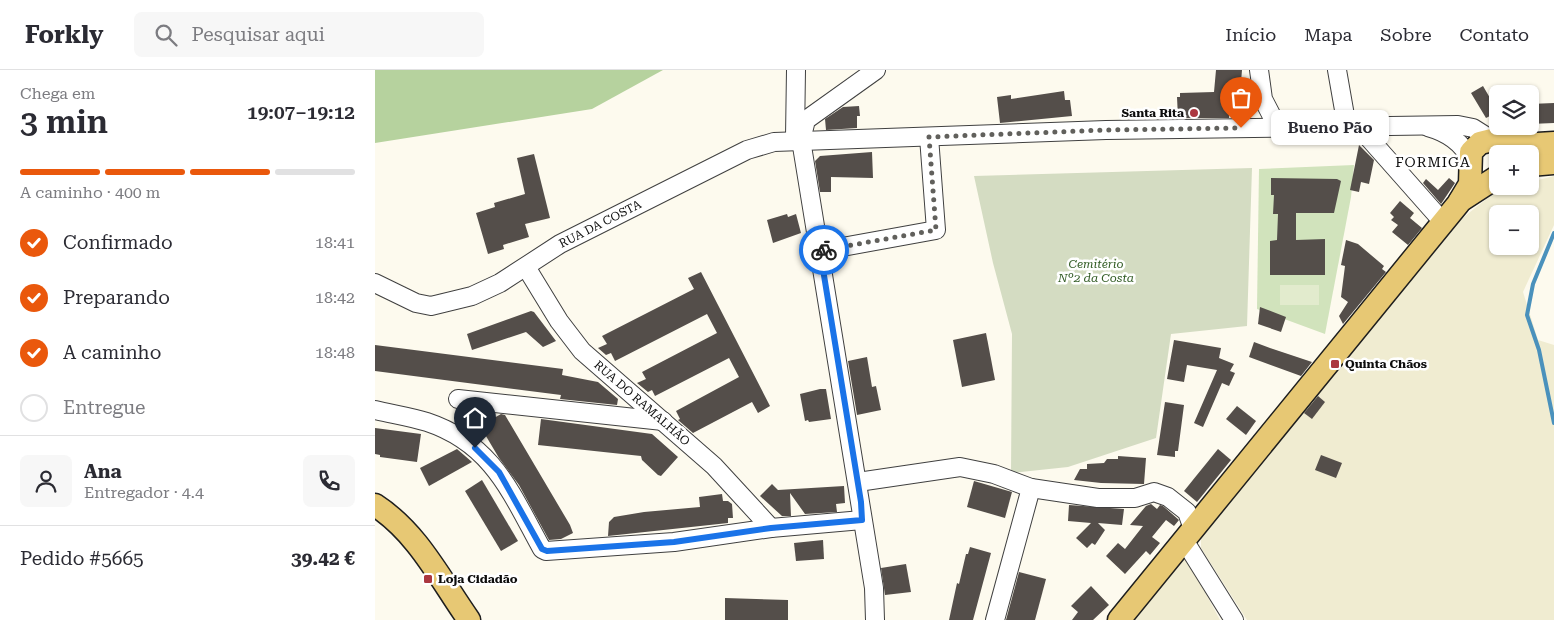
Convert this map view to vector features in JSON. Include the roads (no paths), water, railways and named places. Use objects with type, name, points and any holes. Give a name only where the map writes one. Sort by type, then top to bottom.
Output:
[{"type":"main road","points":[[1119,620],[1458,204],[1469,184],[1470,162],[1475,147],[1480,143],[1499,145]]},
{"type":"main road","points":[[1519,145],[1554,143]]},
{"type":"main road","points":[[1470,162],[1478,176],[1489,179]]},
{"type":"main road","points":[[1539,164],[1554,163]]},
{"type":"main road","points":[[1458,204],[1489,183]]},
{"type":"main road","points":[[375,505],[392,516],[422,549],[469,620]]},
{"type":"street","points":[[796,70],[798,140],[820,251],[858,482],[862,520],[874,588],[875,620]]},
{"type":"street","points":[[798,140],[806,120],[876,70]]},
{"type":"street","points":[[1259,70],[1263,99],[1277,126]]},
{"type":"street","points":[[1337,70],[1353,127],[1443,222]]},
{"type":"street","points":[[1253,128],[1263,99]]},
{"type":"street","name":"RUA DA COSTA","points":[[375,282],[416,303],[431,306],[472,296],[501,283],[560,244],[747,150],[774,142],[1106,130],[1277,126],[1458,125],[1473,128],[1499,145]]},
{"type":"street","points":[[1420,126],[1437,130],[1455,140],[1467,151],[1470,162]]},
{"type":"street","points":[[820,251],[936,230],[929,137]]},
{"type":"street","name":"RUA DO RAMALHÃO","points":[[527,267],[559,321],[582,351],[713,466],[771,528]]},
{"type":"street","points":[[458,399],[663,421]]},
{"type":"street","points":[[375,410],[427,422],[469,443],[499,472],[542,549],[547,551],[674,542],[771,528],[862,520]]},
{"type":"street","points":[[858,482],[959,467],[994,474],[1031,488],[1098,498],[1135,498],[1154,492],[1168,497],[1187,512],[1188,534],[1234,620]]},
{"type":"street","points":[[995,620],[1031,488]]},
{"type":"waterway","points":[[1554,233],[1533,284],[1527,315],[1539,350],[1554,423]]},
{"type":"place","name":"Santa Rita","points":[[1194,113]]},
{"type":"place","name":"Bueno Pão","points":[[1241,128]]},
{"type":"place","name":"Quinta Chãos","points":[[1335,364]]},
{"type":"place","name":"Loja Cidadão","points":[[428,579]]},
{"type":"district","name":"FORMIGA","points":[[1433,162]]},
{"type":"park label","name":"Cemitério Nº2 da Costa","points":[[1096,271]]}]
